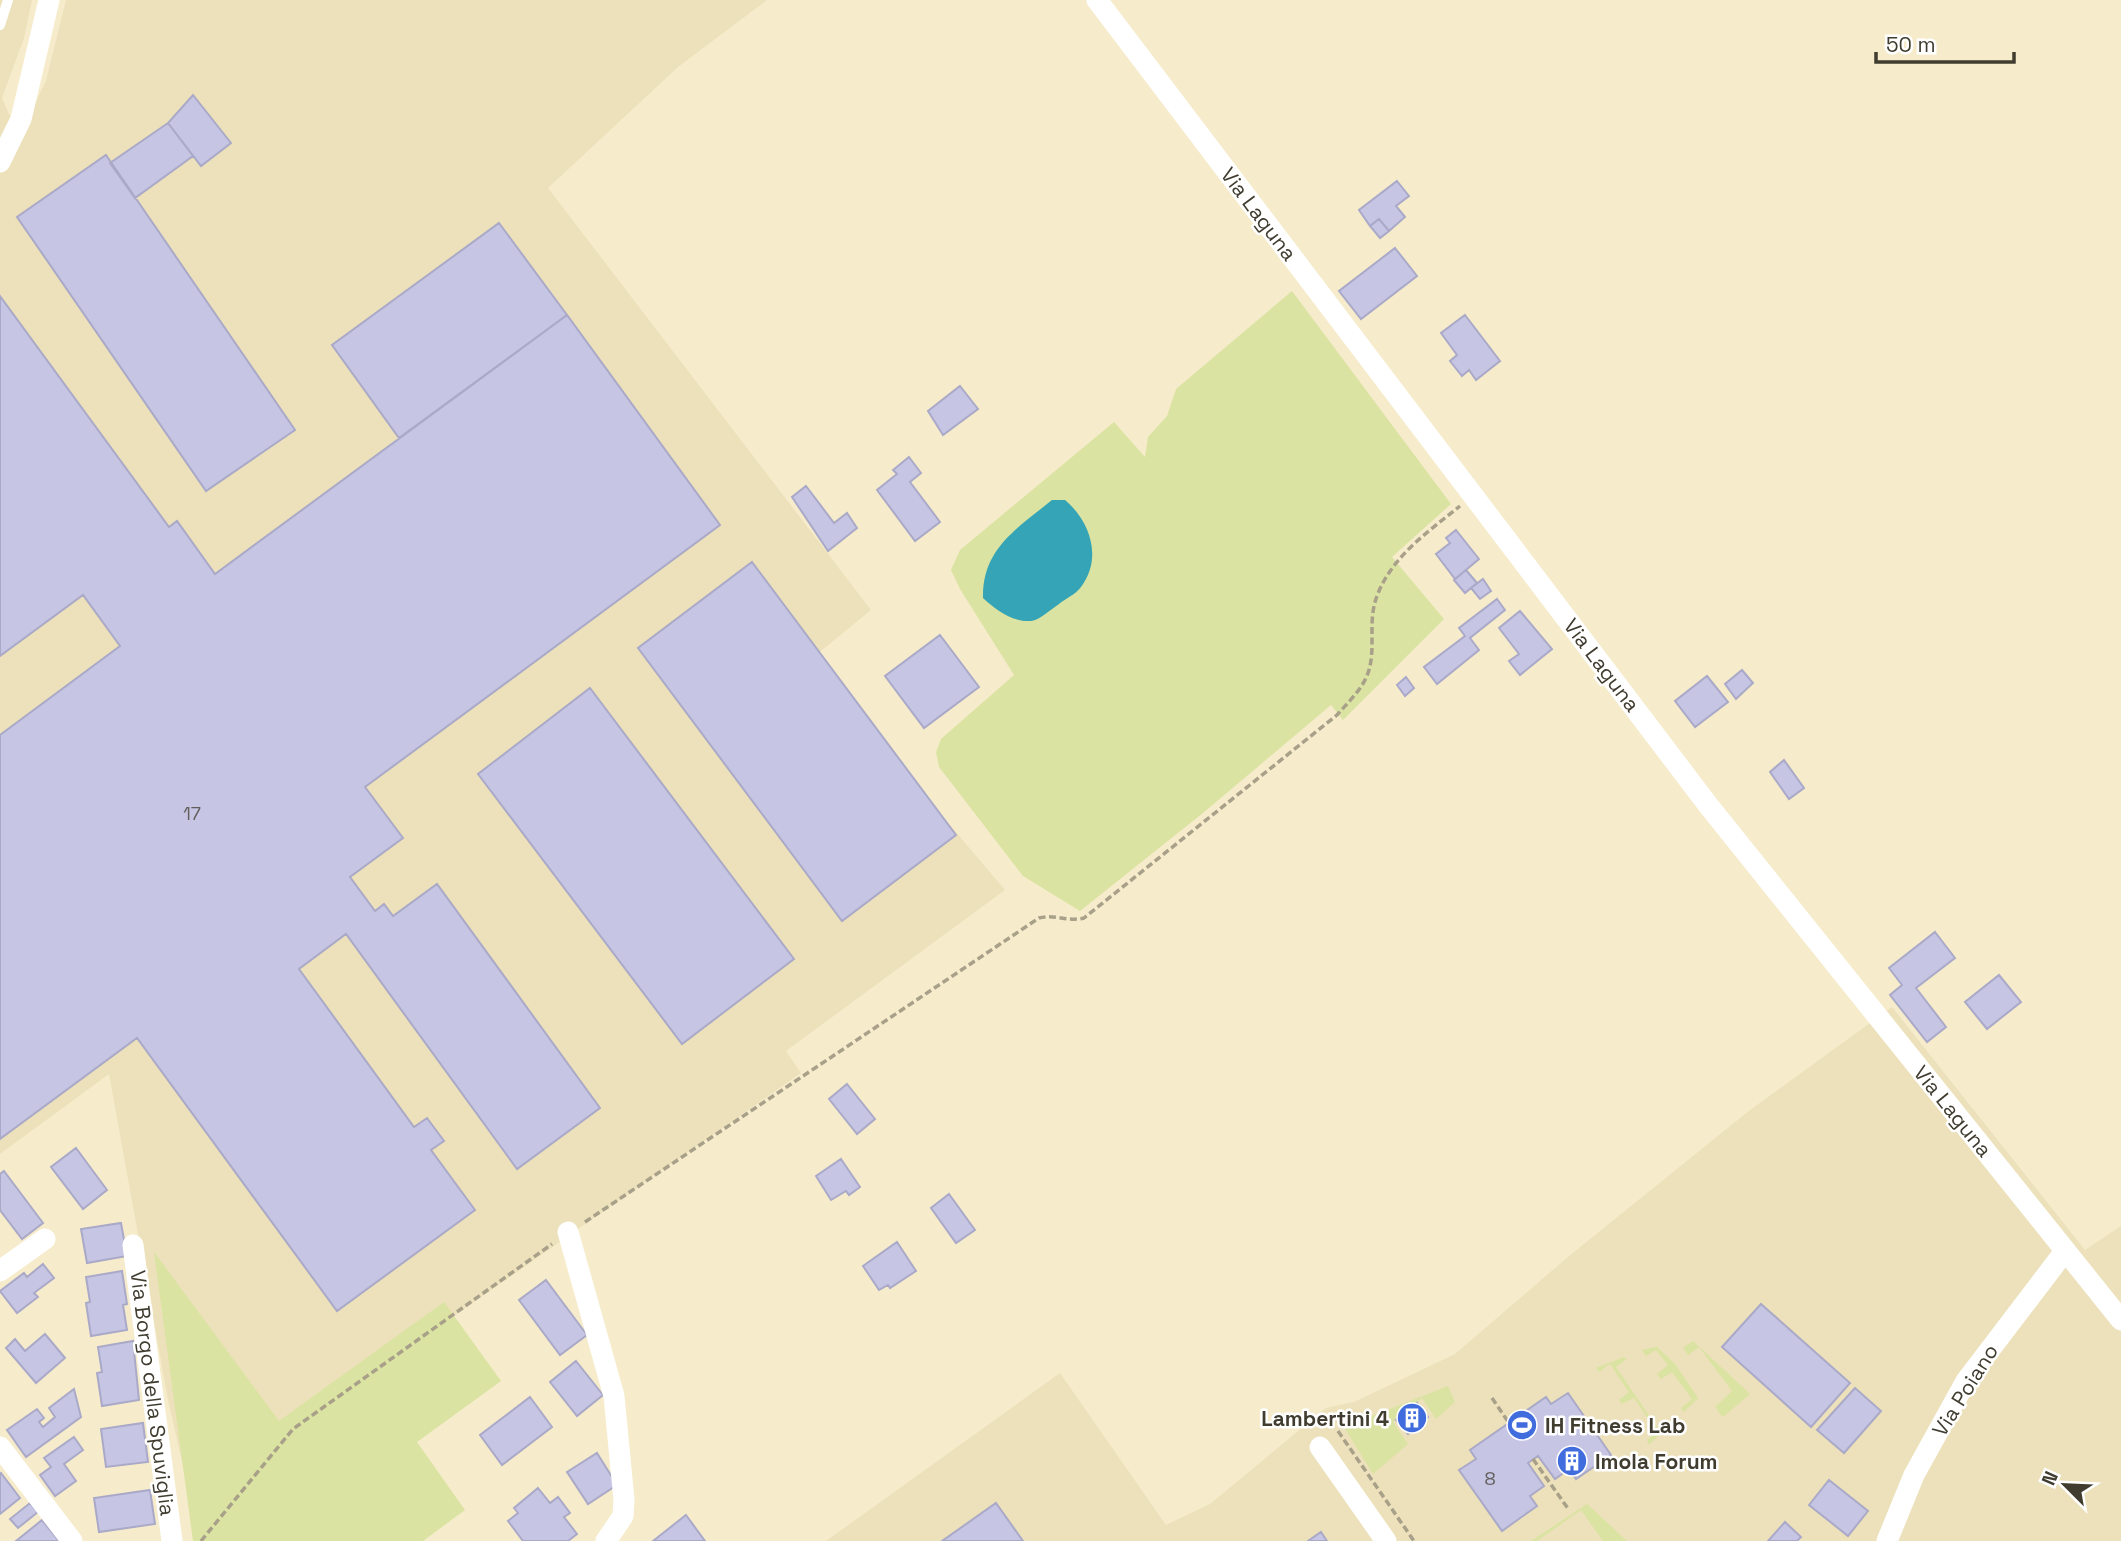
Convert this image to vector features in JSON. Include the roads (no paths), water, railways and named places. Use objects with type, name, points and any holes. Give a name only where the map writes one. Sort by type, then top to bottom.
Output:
[{"type":"street","points":[[0,162],[21,119],[49,0]]},
{"type":"street","name":"Via Laguna","points":[[1097,0],[1708,805],[2121,1320]]},
{"type":"street","points":[[568,1233],[614,1396],[624,1500],[623,1516],[606,1541]]},
{"type":"street","points":[[0,1271],[45,1239]]},
{"type":"street","name":"Via Borgo della Spuviglia","points":[[134,1245],[172,1541]]},
{"type":"street","name":"Via Poiano","points":[[1887,1541],[1914,1475],[1966,1381],[2065,1251]]},
{"type":"street","points":[[0,1447],[72,1541]]},
{"type":"street","points":[[1321,1447],[1386,1541]]},
{"type":"lane","points":[[0,25],[8,0]]},
{"type":"water","points":[[1052,500],[1065,500],[1087,529],[1092,552],[1088,576],[1073,594],[1038,619],[1017,620],[999,611],[983,598],[984,581],[995,552],[1004,541]]},
{"type":"place","name":"Lambertini 4","points":[[1412,1418]]},
{"type":"place","name":"IH Fitness Lab","points":[[1522,1425]]},
{"type":"place","name":"Imola Forum","points":[[1572,1461]]}]
